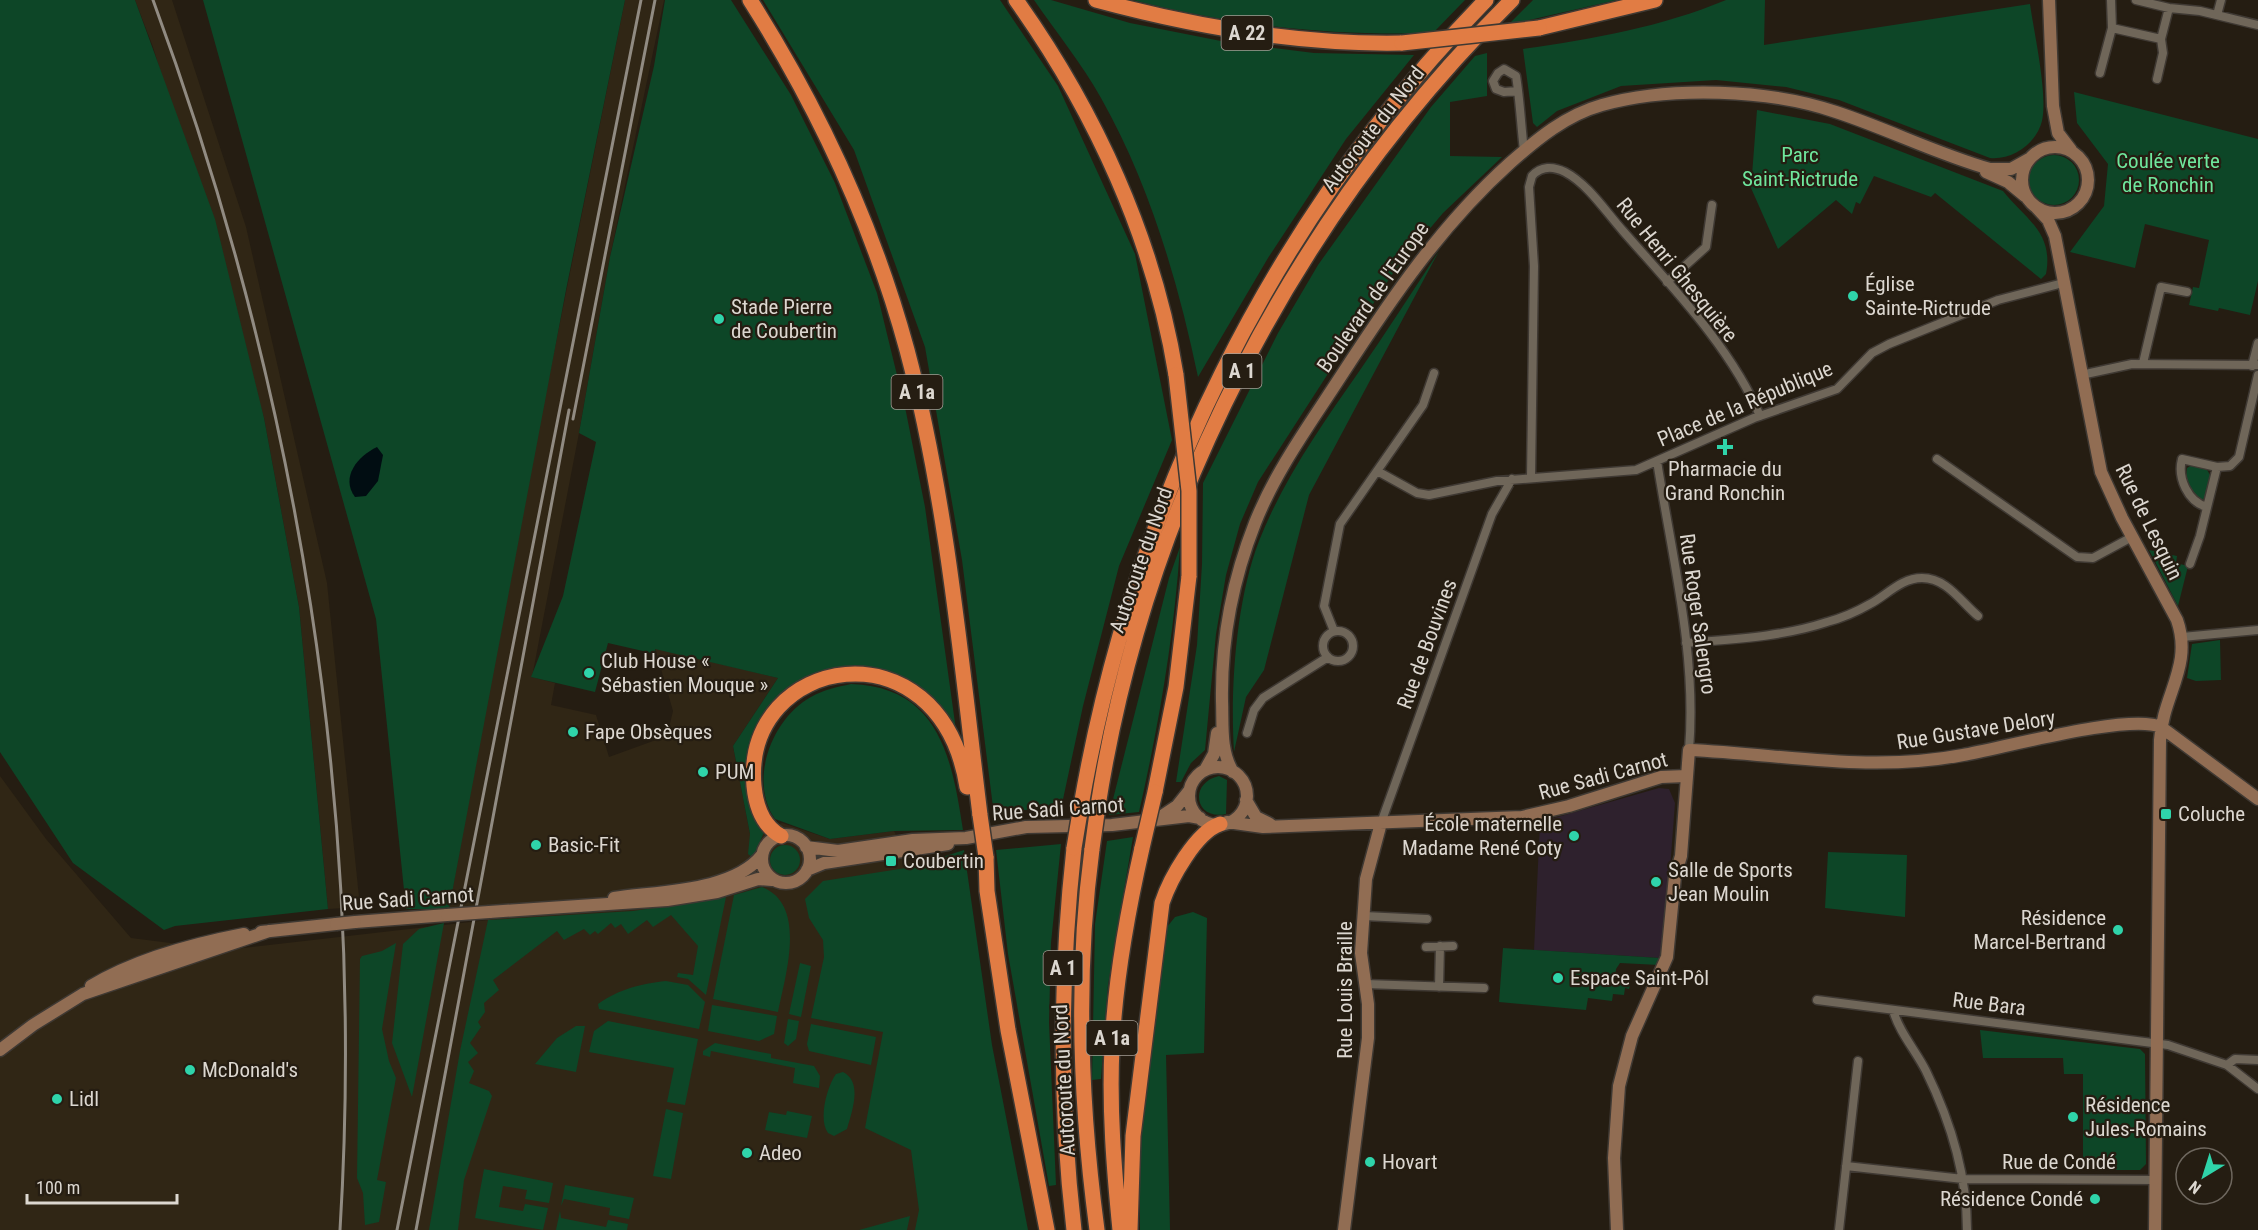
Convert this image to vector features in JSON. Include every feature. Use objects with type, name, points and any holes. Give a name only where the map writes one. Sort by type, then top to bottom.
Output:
[{"type":"highway","name":"A 1a","points":[[750,0],[790,65],[827,134],[874,246],[902,335],[920,404],[937,495],[987,891],[1012,1052],[1047,1230]]},
{"type":"highway","name":"A 1a","points":[[1016,0],[1055,57],[1074,90],[1129,206],[1165,316],[1176,375],[1188,483],[1189,576],[1176,687],[1121,952],[1112,1047],[1111,1106],[1120,1230]]},
{"type":"highway","name":"A 22","points":[[1096,0],[1158,16],[1256,34],[1329,42],[1402,43],[1539,28],[1655,0]]},
{"type":"highway","name":"Autoroute du Nord","points":[[1074,1230],[1065,1125],[1061,1028],[1064,951],[1074,848],[1081,806],[1098,716],[1126,611],[1168,492],[1215,384],[1262,298],[1336,181],[1407,87],[1486,0]]},
{"type":"highway","name":"Autoroute du Nord","points":[[1097,1230],[1083,1113],[1080,1035],[1084,918],[1098,807],[1118,705],[1154,582],[1198,463],[1240,375],[1302,264],[1361,175],[1455,57],[1512,0]]},
{"type":"highway","points":[[781,836],[766,822],[755,795],[754,765],[762,734],[778,710],[802,690],[821,680],[852,673],[875,675],[898,682],[918,694],[936,711],[949,730],[960,754],[976,816]]},
{"type":"highway","points":[[1130,1230],[1133,1136],[1162,903],[1168,886],[1199,838],[1208,830],[1224,823]]},
{"type":"street","points":[[1969,163],[2008,182],[2033,204],[2058,213],[2075,206],[2086,192],[2088,177],[2084,164],[2058,133],[2053,106],[2049,0]]},
{"type":"street","points":[[2100,73],[2112,28],[2111,0]]},
{"type":"street","points":[[2136,0],[2258,25]]},
{"type":"street","points":[[2217,15],[2221,0]]},
{"type":"street","points":[[2157,79],[2163,53],[2161,39],[2169,8]]},
{"type":"street","points":[[2112,28],[2161,39]]},
{"type":"street","points":[[1518,92],[1524,151]]},
{"type":"street","name":"Boulevard de l'Europe","points":[[1205,770],[1214,751],[1228,622],[1242,560],[1256,520],[1279,473],[1391,299],[1420,260],[1467,205],[1524,151],[1558,124],[1599,106],[1660,96],[1725,94],[1778,99],[1821,107],[1969,163]]},
{"type":"street","points":[[2033,204],[2022,180],[2032,156],[2049,135],[2053,106]]},
{"type":"street","points":[[1969,163],[2005,171],[2053,147],[2075,153]]},
{"type":"street","name":"Rue Henri Ghesquière","points":[[1532,477],[1534,266],[1529,187],[1534,173],[1548,167],[1564,171],[1582,185],[1667,282],[1724,354],[1760,416]]},
{"type":"street","points":[[1667,282],[1706,247],[1712,204]]},
{"type":"street","name":"Rue de Lesquin","points":[[2033,204],[2051,225],[2101,472],[2176,620],[2182,637],[2181,665],[2161,727],[2155,1230]]},
{"type":"street","name":"Rue de Lesquin","points":[[2059,258],[2063,222],[2075,206]]},
{"type":"street","name":"Place de la République","points":[[1379,472],[1417,493],[1429,495],[1512,479],[1630,471],[1657,462],[1760,416],[1838,389],[1872,353],[1998,300],[2063,283]]},
{"type":"street","points":[[2144,363],[2161,287],[2187,292]]},
{"type":"street","points":[[2080,375],[2144,363],[2255,365],[2258,343]]},
{"type":"street","points":[[1334,631],[1324,606],[1340,525],[1379,472],[1423,405],[1434,373]]},
{"type":"street","points":[[2207,507],[2196,504],[2191,498],[2179,470],[2182,459],[2217,467],[2230,466],[2238,460],[2254,415],[2258,375]]},
{"type":"street","points":[[1937,459],[2077,557],[2094,558],[2132,537]]},
{"type":"street","name":"Rue Roger Salengro","points":[[1617,1230],[1614,1158],[1619,1086],[1632,1036],[1667,957],[1675,876],[1681,856],[1689,750],[1692,687],[1657,462]]},
{"type":"street","points":[[2190,564],[2217,467]]},
{"type":"street","name":"Rue de Bouvines","points":[[1381,823],[1492,514],[1512,479]]},
{"type":"street","points":[[1686,643],[1782,634],[1818,625],[1868,606],[1902,582],[1921,578],[1944,585],[1978,616]]},
{"type":"street","points":[[2182,637],[2258,630]]},
{"type":"street","points":[[1246,733],[1254,710],[1263,698],[1328,657],[1343,660],[1352,648],[1352,641],[1346,633],[1334,631],[1328,635],[1323,644],[1328,657]]},
{"type":"street","name":"Boulevard de l'Europe","points":[[1222,693],[1224,751],[1233,772]]},
{"type":"street","name":"Rue Gustave Delory","points":[[1689,750],[1866,764],[1912,763],[2122,724],[2147,723],[2161,727]]},
{"type":"street","points":[[2161,727],[2258,799]]},
{"type":"street","points":[[1221,767],[1233,772],[1244,786],[1246,800],[1240,814],[1224,823],[1200,818],[1192,809],[1189,791],[1195,777],[1205,770],[1221,767]]},
{"type":"street","name":"Rue Sadi Carnot","points":[[1224,823],[1259,826],[1522,817],[1569,806],[1661,777],[1686,776]]},
{"type":"street","name":"Rue Sadi Carnot","points":[[1152,821],[1174,809],[1189,791]]},
{"type":"street","name":"Rue Sadi Carnot","points":[[1246,800],[1256,818],[1278,825]]},
{"type":"street","name":"Rue Sadi Carnot","points":[[807,870],[824,863],[939,846],[966,838],[1026,827],[1113,825],[1189,816],[1200,818]]},
{"type":"street","name":"Rue Louis Braille","points":[[1344,1230],[1368,1038],[1361,953],[1367,872],[1381,823]]},
{"type":"street","points":[[781,836],[794,837],[806,847],[810,859],[807,870],[792,883],[782,884],[772,880],[763,869],[762,855],[769,842],[781,836]]},
{"type":"street","name":"Rue Sadi Carnot","points":[[806,847],[838,851],[913,840],[966,838]]},
{"type":"street","name":"Rue Sadi Carnot","points":[[551,907],[724,880],[748,869],[762,855]]},
{"type":"street","name":"Rue Sadi Carnot","points":[[3,1049],[79,997],[164,965],[269,931],[355,922],[667,900],[717,892],[758,879],[772,880]]},
{"type":"street","points":[[1364,916],[1427,918]]},
{"type":"street","points":[[1439,987],[1440,946]]},
{"type":"street","points":[[1426,947],[1453,946]]},
{"type":"street","points":[[1365,984],[1484,988]]},
{"type":"street","name":"Rue Bara","points":[[1817,1000],[2157,1043],[2195,1052],[2227,1065],[2258,1089]]},
{"type":"street","points":[[1893,1010],[1939,1100],[1963,1179],[1967,1230]]},
{"type":"street","points":[[2227,1065],[2235,1059],[2258,1060]]},
{"type":"street","points":[[1839,1230],[1858,1061]]},
{"type":"street","name":"Rue de Condé","points":[[1846,1166],[1963,1179],[2155,1180]]},
{"type":"shaded area","points":[[135,0],[172,0],[246,227],[327,583],[360,907],[328,909],[299,607],[264,418],[153,47]]},
{"type":"shaded area","points":[[625,0],[664,0],[610,257],[532,677],[555,683],[551,705],[596,715],[609,757],[667,736],[673,711],[655,648],[778,678],[733,746],[750,834],[782,823],[830,839],[894,831],[912,867],[996,1230],[0,1230],[0,776],[46,839],[131,938],[226,950],[488,920],[490,907],[449,909],[502,610]]},
{"type":"shaded area","points":[[377,447],[383,455],[378,481],[366,496],[355,497],[349,482],[353,468],[363,456]]},
{"type":"shaded area","points":[[1659,788],[1669,789],[1675,803],[1664,948],[1660,958],[1534,950],[1540,822]]},
{"type":"green space","points":[[0,0],[135,0],[215,219],[264,418],[299,607],[328,909],[175,926],[164,930],[73,863],[0,752]]},
{"type":"green space","points":[[203,0],[625,0],[566,290],[449,909],[406,909],[376,619]]},
{"type":"green space","name":"Stade Pierre de Coubertin","points":[[665,0],[731,0],[791,95],[835,183],[877,293],[906,412],[925,507],[956,730],[930,695],[903,678],[870,669],[853,668],[819,674],[804,681],[788,693],[767,721],[750,754],[749,789],[765,830],[753,858],[748,854],[750,834],[733,746],[778,678],[655,649],[656,654],[608,643],[595,692],[531,677],[563,596],[596,442],[579,433],[610,257],[654,66]]},
{"type":"green space","points":[[763,0],[1000,0],[1058,86],[1135,254],[1172,440],[1119,566],[1083,706],[1062,804],[994,815],[962,560],[925,347],[854,150]]},
{"type":"green space","points":[[1034,0],[1051,0],[1130,23],[1226,42],[1314,53],[1414,55],[1346,139],[1268,258],[1198,377],[1171,269],[1148,198],[1134,164],[1094,85]]},
{"type":"green space","points":[[1133,0],[1465,0],[1433,33],[1394,34],[1319,31],[1245,23]]},
{"type":"green space","points":[[1533,0],[1617,0],[1508,25]]},
{"type":"green space","points":[[1726,0],[1765,0],[1764,45],[2030,4],[2043,95],[2042,121],[2039,129],[2035,137],[2022,149],[2007,156],[1990,158],[1839,100],[1786,87],[1716,80],[1621,86],[1557,111],[1537,127],[1533,123],[1523,49],[1652,25]]},
{"type":"green space","points":[[1487,53],[1487,96],[1450,102],[1450,156],[1502,157],[1443,213],[1395,270],[1258,482],[1240,524],[1226,575],[1216,634],[1205,750],[1191,763],[1181,782],[1176,782],[1197,645],[1202,564],[1203,483],[1278,333],[1318,265],[1431,107],[1475,56]]},
{"type":"green space","name":"Coulée verte de Ronchin","points":[[2074,92],[2258,139],[2258,281],[2250,315],[2219,308],[2218,311],[2189,305],[2193,287],[2199,288],[2209,240],[2145,224],[2135,268],[2070,252],[2104,206],[2108,164],[2077,123]]},
{"type":"green space","name":"Parc Saint-Rictrude","points":[[1757,110],[1830,124],[2003,191],[2036,227],[2042,237],[2046,247],[2046,274],[2041,279],[1935,193],[1931,197],[1874,176],[1860,204],[1856,202],[1852,214],[1836,200],[1778,249],[1751,188]]},
{"type":"green space","points":[[2054,155],[2063,157],[2074,166],[2079,180],[2077,189],[2068,200],[2054,205],[2045,203],[2034,194],[2029,180],[2031,171],[2040,160]]},
{"type":"green space","points":[[1439,251],[1309,495],[1264,670],[1246,697],[1234,752],[1233,700],[1236,645],[1245,590],[1259,541],[1279,496],[1304,454]]},
{"type":"green space","points":[[2192,465],[2206,468],[2210,475],[2206,497],[2202,500],[2195,498],[2186,477],[2187,468]]},
{"type":"green space","points":[[1180,547],[1165,680],[1139,812],[1109,815],[1169,578]]},
{"type":"green space","points":[[2149,550],[2177,556],[2176,563],[2188,566],[2178,606]]},
{"type":"green space","points":[[2220,640],[2221,680],[2196,681],[2187,678],[2192,644]]},
{"type":"green space","points":[[851,684],[881,688],[904,698],[922,713],[936,731],[953,777],[963,830],[894,831],[830,839],[775,819],[767,804],[764,769],[775,735],[797,707],[811,697]]},
{"type":"green space","points":[[1219,776],[1227,780],[1226,814],[1216,815],[1207,812],[1202,807],[1199,793],[1209,780]]},
{"type":"green space","points":[[1133,837],[1108,985],[1101,1079],[1092,1080],[1095,924],[1107,841]]},
{"type":"green space","points":[[1061,844],[1051,943],[1049,1022],[1056,1185],[1049,1186],[1008,954],[996,850]]},
{"type":"green space","points":[[785,845],[796,849],[800,860],[796,871],[785,875],[774,871],[770,860],[774,849]]},
{"type":"green space","points":[[964,850],[992,1045],[1028,1230],[915,1230],[919,1210],[911,1150],[865,1128],[883,1032],[811,1018],[824,957],[823,940],[809,918],[805,899],[823,881],[912,867]]},
{"type":"green space","points":[[1828,852],[1907,855],[1905,917],[1825,908]]},
{"type":"green space","points":[[762,887],[776,896],[785,909],[789,925],[788,961],[778,1012],[713,999],[734,895]]},
{"type":"green space","points":[[726,897],[706,995],[688,979],[677,977],[678,973],[693,975],[698,946],[671,915],[653,927],[647,920],[628,934],[621,924],[615,928],[611,923],[598,934],[595,931],[590,935],[584,929],[564,940],[557,931],[493,980],[499,990],[484,1003],[485,1012],[478,1022],[481,1027],[470,1043],[478,1053],[468,1062],[474,1071],[469,1083],[489,1091],[492,1096],[464,1180],[458,1230],[429,1230],[460,1051],[488,920],[633,911]]},
{"type":"green space","points":[[1193,912],[1207,918],[1204,1053],[1166,1055],[1170,1230],[1140,1230],[1140,1141],[1167,927],[1175,917]]},
{"type":"green space","points":[[444,923],[412,1097],[392,1043],[403,944],[419,929]]},
{"type":"green space","points":[[396,943],[382,1029],[389,1061],[396,1078],[377,1180],[386,1182],[379,1222],[365,1225],[363,1193],[357,1178],[360,959],[362,956],[382,951]]},
{"type":"green space","name":"Espace Saint-Pôl","points":[[1503,948],[1660,958],[1659,965],[1620,963],[1616,969],[1615,981],[1630,985],[1629,989],[1625,988],[1624,995],[1613,994],[1612,1001],[1588,998],[1586,1010],[1499,1002]]},
{"type":"green space","points":[[800,963],[811,966],[801,1017],[789,1014]]},
{"type":"green space","points":[[666,981],[688,985],[705,1002],[699,1029],[599,1009],[598,1004],[622,991]]},
{"type":"green space","points":[[712,1005],[777,1016],[774,1034],[759,1041],[708,1031]]},
{"type":"green space","points":[[788,1019],[799,1021],[796,1039],[788,1046],[784,1043]]},
{"type":"green space","points":[[608,1021],[698,1039],[685,1105],[667,1102],[674,1068],[589,1052],[594,1031]]},
{"type":"green space","points":[[811,1024],[876,1037],[871,1065],[809,1051],[807,1044]]},
{"type":"green space","points":[[576,1026],[585,1026],[576,1072],[535,1064],[557,1038]]},
{"type":"green space","points":[[1980,1030],[2140,1049],[2145,1054],[2146,1164],[2140,1170],[2096,1170],[2083,1157],[2083,1074],[2064,1074],[2063,1058],[1983,1058]]},
{"type":"green space","points":[[715,1043],[771,1054],[771,1058],[814,1066],[820,1076],[819,1088],[793,1083],[795,1068],[711,1051],[710,1057],[703,1055],[703,1051]]},
{"type":"green space","points":[[843,1072],[853,1083],[854,1098],[847,1129],[834,1136],[828,1133],[825,1127],[825,1103],[833,1079],[836,1074]]},
{"type":"green space","points":[[666,1109],[683,1113],[671,1179],[653,1176]]},
{"type":"green space","points":[[787,1111],[812,1116],[807,1138],[765,1130],[769,1112],[786,1115]]},
{"type":"green space","points":[[484,1169],[553,1183],[549,1203],[525,1199],[527,1190],[503,1186],[499,1207],[523,1211],[525,1204],[548,1208],[543,1230],[475,1218]]},
{"type":"green space","points":[[565,1185],[634,1198],[629,1219],[609,1215],[610,1208],[564,1199],[561,1206]]},
{"type":"green space","points":[[560,1211],[561,1218],[606,1227],[608,1220],[628,1224],[627,1230],[556,1230]]},
{"type":"green space","points":[[910,1216],[907,1230],[859,1230]]},
{"type":"railway","points":[[153,0],[204,148],[247,299],[283,451],[311,605],[330,760],[342,916],[345,1073],[340,1230]]},
{"type":"railway","points":[[397,1230],[641,0]]},
{"type":"railway","points":[[573,419],[655,0]]},
{"type":"railway","points":[[416,1230],[569,410]]},
{"type":"place","name":"Église Sainte-Rictrude","points":[[1853,296]]},
{"type":"place","name":"Stade Pierre de Coubertin","points":[[719,319]]},
{"type":"place","name":"Pharmacie du Grand Ronchin","points":[[1725,447]]},
{"type":"place","name":"Club House « Sébastien Mouque »","points":[[589,673]]},
{"type":"place","name":"Fape Obsèques","points":[[573,732]]},
{"type":"place","name":"PUM","points":[[703,772]]},
{"type":"place","name":"Coluche","points":[[2166,814]]},
{"type":"place","name":"École maternelle Madame René Coty","points":[[1574,836]]},
{"type":"place","name":"Basic-Fit","points":[[536,845]]},
{"type":"place","name":"Coubertin","points":[[891,861]]},
{"type":"place","name":"Salle de Sports Jean Moulin","points":[[1656,882]]},
{"type":"place","name":"Résidence Marcel-Bertrand","points":[[2118,930]]},
{"type":"place","name":"Espace Saint-Pôl","points":[[1558,978]]},
{"type":"place","name":"McDonald's","points":[[190,1070]]},
{"type":"place","name":"Lidl","points":[[57,1099]]},
{"type":"place","name":"Résidence Jules-Romains","points":[[2073,1117]]},
{"type":"place","name":"Adeo","points":[[747,1153]]},
{"type":"place","name":"Hovart","points":[[1370,1162]]},
{"type":"place","name":"Résidence Condé","points":[[2095,1199]]}]
